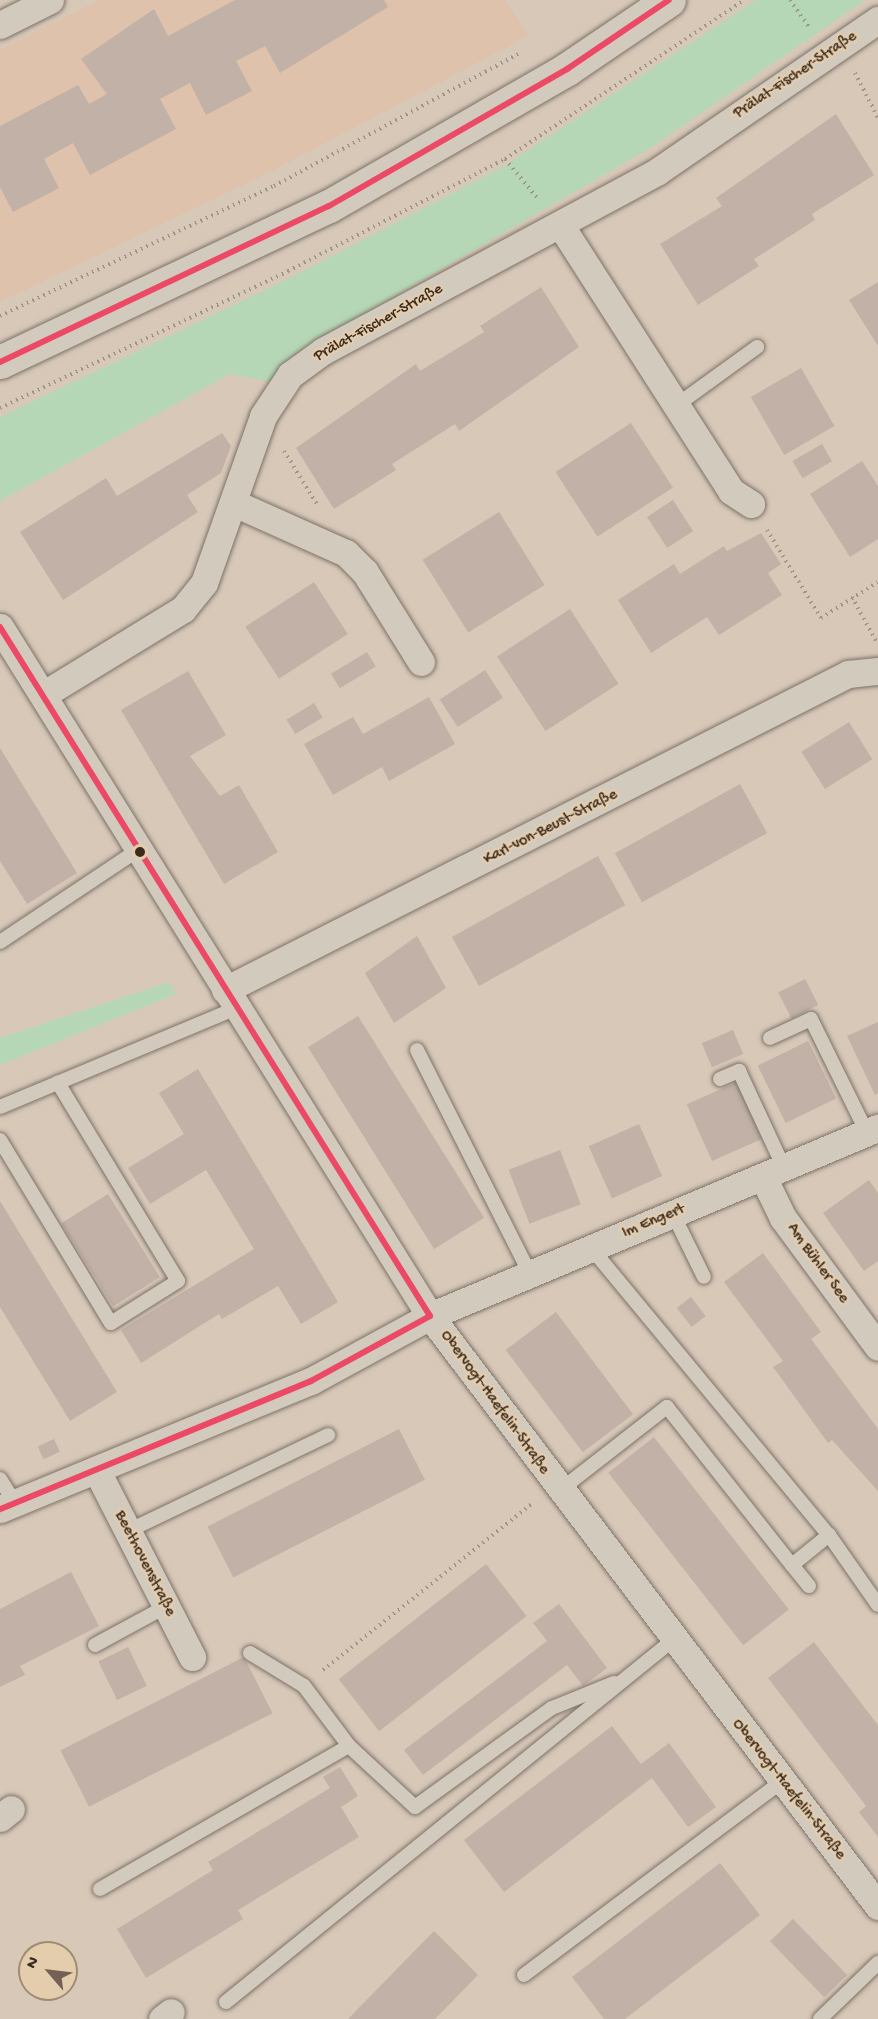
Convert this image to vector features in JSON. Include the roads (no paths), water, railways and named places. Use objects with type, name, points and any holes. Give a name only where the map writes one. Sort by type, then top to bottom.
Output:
[{"type":"street","points":[[0,25],[50,0]]},
{"type":"street","points":[[0,362],[329,206],[567,69],[669,0]]},
{"type":"street","name":"Prälat-Fischer-Straße","points":[[46,693],[183,609],[204,583],[263,416],[290,375],[323,351],[561,226],[658,171],[878,20]]},
{"type":"street","points":[[561,226],[731,491],[751,504]]},
{"type":"street","points":[[234,503],[346,553],[365,572],[421,662]]},
{"type":"street","name":"Obervogt-Haefelin-Straße","points":[[0,627],[46,693],[231,999],[430,1316],[557,1488],[878,1906]]},
{"type":"street","name":"Karl-von-Beust-Straße","points":[[231,999],[848,674],[878,670]]},
{"type":"street","name":"Im Engert","points":[[430,1316],[873,1131]]},
{"type":"street","name":"Am Bühler See","points":[[773,1173],[783,1218],[878,1347]]},
{"type":"street","points":[[8,1506],[98,1471],[311,1381],[430,1316]]},
{"type":"street","name":"Beethovenstraße","points":[[98,1471],[192,1657]]},
{"type":"lane","points":[[677,405],[757,346]]},
{"type":"lane","points":[[0,942],[141,848]]},
{"type":"lane","points":[[0,1107],[58,1083],[231,999]]},
{"type":"lane","points":[[770,1038],[811,1019],[873,1131]]},
{"type":"lane","points":[[417,1050],[530,1274]]},
{"type":"lane","points":[[720,1079],[740,1071],[773,1173]]},
{"type":"lane","points":[[0,1140],[111,1323],[178,1281],[58,1083]]},
{"type":"lane","points":[[673,1214],[704,1277]]},
{"type":"lane","points":[[592,1249],[829,1535],[878,1605]]},
{"type":"lane","points":[[557,1488],[667,1407],[809,1587]]},
{"type":"lane","points":[[128,1531],[328,1435]]},
{"type":"lane","points":[[0,1479],[8,1506]]},
{"type":"lane","points":[[792,1565],[829,1535]]},
{"type":"lane","points":[[95,1645],[165,1607]]},
{"type":"lane","points":[[250,1653],[304,1686],[349,1746],[415,1807],[552,1708],[614,1683],[673,1640]]},
{"type":"lane","points":[[226,2002],[602,1701],[614,1683]]},
{"type":"lane","points":[[100,1889],[349,1746]]},
{"type":"lane","points":[[524,1975],[782,1781]]},
{"type":"lane","points":[[820,2019],[878,1963]]}]
